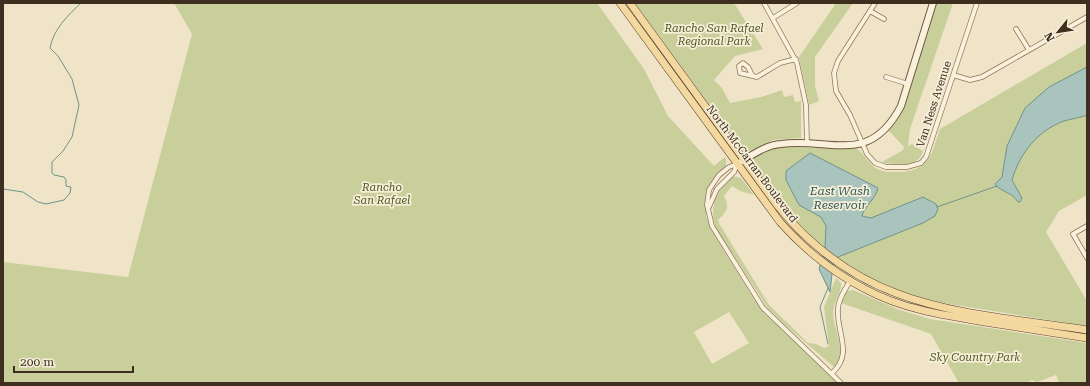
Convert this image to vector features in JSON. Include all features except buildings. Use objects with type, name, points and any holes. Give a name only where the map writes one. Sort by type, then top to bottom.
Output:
[{"type":"main road","name":"North McCarran Boulevard","points":[[620,3],[768,207],[791,234],[815,256],[838,273],[881,297],[930,313],[1087,338]]},
{"type":"main road","name":"North McCarran Boulevard","points":[[630,3],[777,205],[799,230],[823,253],[865,280],[899,295],[932,305],[1087,330]]},
{"type":"main road","points":[[838,273],[847,276],[854,274]]},
{"type":"main road","points":[[850,281],[853,279],[865,280]]},
{"type":"street","points":[[764,3],[796,59],[806,105],[807,144]]},
{"type":"street","points":[[773,18],[797,3]]},
{"type":"street","points":[[862,143],[850,115],[836,91],[834,73],[838,61],[875,3]]},
{"type":"street","points":[[841,383],[832,373],[774,321],[758,302],[715,233],[710,221],[708,195],[712,185],[724,171],[757,152],[774,145],[807,144],[844,146],[862,143],[879,134],[893,120],[901,106],[933,3]]},
{"type":"street","name":"Van Ness Avenue","points":[[862,143],[870,158],[880,166],[907,167],[921,163],[928,152],[978,3]]},
{"type":"street","points":[[870,11],[884,19]]},
{"type":"street","points":[[953,75],[970,80],[978,79],[1087,16]]},
{"type":"street","points":[[1016,29],[1029,50]]},
{"type":"street","points":[[752,75],[760,76],[776,65],[796,59]]},
{"type":"street","points":[[886,77],[908,84]]},
{"type":"street","points":[[708,209],[718,189],[734,172],[737,164]]},
{"type":"street","points":[[1087,226],[1073,234],[1087,258]]},
{"type":"street","points":[[832,373],[841,362],[844,352],[838,316],[838,306],[850,281]]},
{"type":"green space","name":"Rancho San Rafael","points":[[174,3],[597,3],[644,69],[668,116],[714,166],[725,157],[726,168],[714,179],[706,201],[706,216],[711,230],[753,298],[766,315],[824,368],[837,383],[3,383],[3,262],[128,277],[192,34]],"holes":[[[729,312],[749,343],[712,364],[694,332]]]},
{"type":"green space","name":"Rancho San Rafael Regional Park","points":[[635,3],[734,3],[763,49],[735,56],[714,80],[722,88],[730,103],[761,97],[782,90],[784,97],[793,95],[795,102],[801,101],[801,138],[773,140],[748,152],[743,151]]},
{"type":"green space","points":[[836,3],[853,3],[815,57],[815,86],[819,101],[809,105],[799,57]]},
{"type":"green space","points":[[936,3],[953,3],[910,129],[908,146],[912,144],[923,151],[921,157],[912,163],[884,163],[882,162],[903,150],[904,147],[888,130],[904,107]]},
{"type":"green space","points":[[1087,43],[1087,195],[1059,211],[1046,232],[1087,301],[1087,326],[937,302],[888,287],[845,264],[816,241],[782,206],[752,165],[752,160],[758,155],[779,147],[855,148],[860,151],[874,167],[880,170],[898,172],[917,169],[928,160],[940,129]]},
{"type":"green space","points":[[732,176],[741,178],[754,195],[740,191],[732,186],[724,196],[727,203],[727,209],[718,220],[720,225],[769,305],[808,343],[816,344],[824,348],[829,346],[824,307],[836,278],[841,283],[833,309],[840,348],[840,355],[834,367],[784,324],[767,307],[716,228],[713,213],[715,199],[722,187]]},
{"type":"green space","name":"Sky Country Park","points":[[853,290],[900,310],[930,319],[1087,343],[1087,383],[1059,383],[1056,375],[1037,382],[1032,380],[1026,383],[959,383],[931,334],[841,303],[847,291]]},
{"type":"water","points":[[1087,67],[1087,115],[1057,124],[1041,134],[1028,147],[1015,171],[1012,180],[1022,198],[1020,202],[1018,202],[1015,198],[995,184],[1002,177],[1007,146],[1025,108],[1049,87]]},
{"type":"water","name":"East Wash Reservoir","points":[[810,153],[878,188],[875,196],[863,212],[862,216],[871,218],[923,197],[936,204],[938,209],[935,216],[923,223],[838,257],[833,265],[830,292],[819,269],[825,249],[826,226],[821,217],[799,205],[786,180],[786,171]]},
{"type":"waterway","points":[[3,189],[23,192],[38,202],[46,204],[64,200],[70,193],[71,187],[66,186],[66,180],[64,177],[54,175],[52,173],[52,162],[63,151],[72,137],[79,105],[72,79],[58,56],[50,48],[54,35],[58,29],[66,18],[81,3]]},
{"type":"waterway","points":[[937,207],[997,186]]},
{"type":"waterway","points":[[828,288],[820,307],[828,344]]}]
